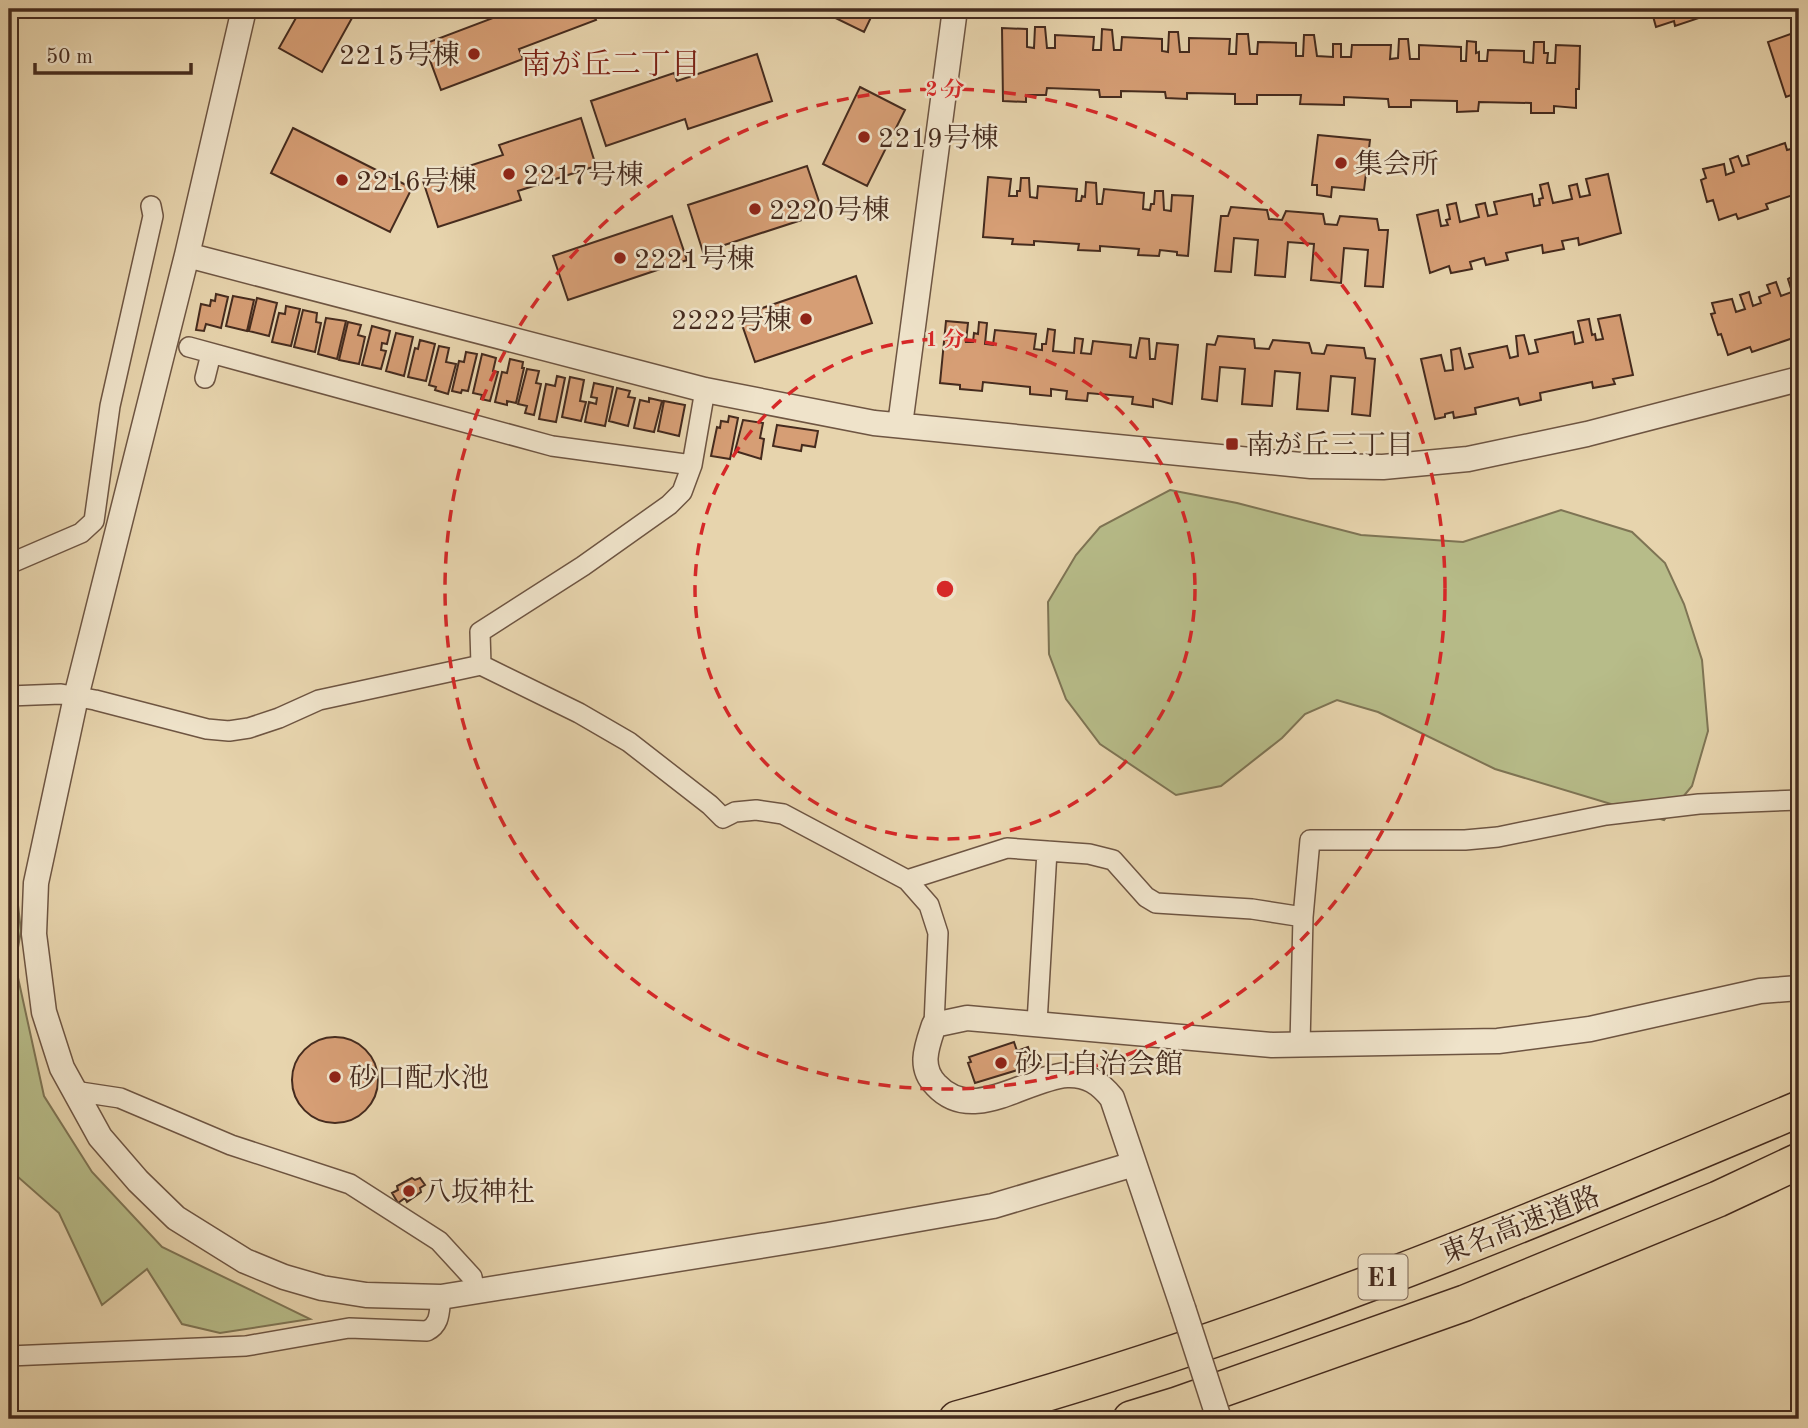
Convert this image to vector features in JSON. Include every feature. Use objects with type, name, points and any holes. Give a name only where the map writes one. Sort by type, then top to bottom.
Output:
[{"type":"highway","name":"東名高速道路","points":[[957,1419],[1037,1397],[1260,1323],[1564,1209],[1799,1109]]},
{"type":"highway","name":"東名高速道路","points":[[1131,1419],[1465,1303],[1718,1199],[1799,1161]]},
{"type":"street","points":[[244,9],[187,255],[76,697],[36,883],[34,934],[44,1012],[62,1068],[100,1137],[138,1181],[176,1218],[245,1261],[322,1289],[366,1296],[441,1297],[475,1293],[828,1235],[993,1206],[1134,1164]]},
{"type":"street","points":[[900,425],[954,9]]},
{"type":"street","points":[[9,564],[81,533],[94,521],[110,406],[153,216],[151,206]]},
{"type":"street","points":[[187,255],[705,390],[874,423],[1311,466],[1383,467],[1481,457],[1587,434],[1799,379]]},
{"type":"street","points":[[189,347],[552,446],[692,465]]},
{"type":"street","points":[[205,378],[211,354]]},
{"type":"street","points":[[481,666],[480,632],[583,566],[669,505],[682,492],[692,465],[705,390]]},
{"type":"street","points":[[94,521],[118,526]]},
{"type":"street","points":[[9,696],[61,694],[207,729],[229,731],[249,729],[319,700],[481,666],[579,713],[629,742],[723,818],[735,812],[756,810],[783,814],[907,880],[929,905],[939,933],[934,1025],[924,1058],[930,1080],[944,1095],[982,1101],[1066,1075],[1086,1077],[1100,1083],[1112,1098],[1219,1419]]},
{"type":"street","points":[[1300,1045],[1303,917],[1310,840],[1465,840],[1498,837],[1606,816],[1699,804],[1799,800]]},
{"type":"street","points":[[907,880],[1007,848],[1089,854],[1113,860],[1146,897],[1156,903],[1252,909],[1303,917]]},
{"type":"street","points":[[1037,1023],[1047,851]]},
{"type":"street","points":[[934,1025],[967,1018],[1272,1045],[1498,1041],[1590,1029],[1760,991],[1799,988]]},
{"type":"street","points":[[74,1091],[120,1098],[230,1145],[349,1184],[439,1241],[472,1277],[475,1293]]},
{"type":"street","points":[[9,1356],[246,1346],[349,1328],[427,1331],[435,1327],[438,1321],[441,1297]]},
{"type":"green space","points":[[1170,490],[1237,503],[1361,535],[1463,542],[1561,510],[1632,532],[1665,563],[1684,604],[1702,660],[1708,731],[1692,786],[1664,820],[1495,769],[1378,712],[1337,700],[1305,714],[1282,738],[1221,786],[1176,795],[1100,744],[1066,699],[1049,654],[1048,602],[1076,555],[1100,527]]},
{"type":"green space","points":[[9,883],[16,888],[21,931],[15,964],[44,1096],[92,1172],[162,1247],[310,1319],[220,1333],[182,1324],[147,1269],[102,1305],[59,1213],[17,1176],[9,1178]]},
{"type":"building","points":[[301,9],[357,9],[322,72],[279,48]]},
{"type":"building","name":"2215号棟","points":[[499,9],[591,9],[596,20],[519,49],[523,59],[441,90],[424,44],[501,15]]},
{"type":"building","points":[[817,9],[875,9],[864,32]]},
{"type":"building","points":[[1651,9],[1711,9],[1703,11],[1705,16],[1675,26],[1674,21],[1656,27]]},
{"type":"building","points":[[1035,27],[1045,27],[1047,48],[1055,48],[1055,35],[1094,37],[1093,50],[1101,50],[1102,29],[1112,30],[1114,50],[1121,50],[1122,37],[1162,39],[1162,51],[1168,52],[1169,32],[1178,32],[1180,52],[1189,52],[1189,38],[1230,39],[1229,54],[1236,54],[1237,34],[1248,34],[1250,54],[1257,54],[1258,42],[1296,43],[1296,56],[1303,56],[1304,35],[1314,35],[1317,56],[1333,57],[1333,44],[1341,44],[1341,57],[1351,57],[1352,45],[1391,45],[1390,59],[1398,58],[1399,39],[1408,39],[1410,59],[1419,59],[1419,45],[1461,47],[1461,61],[1466,61],[1467,41],[1476,42],[1479,61],[1487,61],[1488,50],[1524,51],[1524,62],[1533,63],[1534,42],[1544,42],[1544,53],[1548,53],[1547,63],[1555,63],[1556,45],[1580,46],[1579,89],[1576,89],[1576,108],[1554,106],[1554,113],[1531,113],[1531,103],[1479,102],[1478,111],[1457,112],[1457,101],[1411,100],[1411,107],[1389,107],[1388,99],[1344,97],[1344,105],[1300,104],[1301,95],[1257,95],[1257,104],[1235,104],[1235,94],[1187,93],[1187,99],[1166,98],[1165,92],[1121,91],[1121,97],[1100,97],[1099,90],[1047,88],[1046,95],[1026,95],[1026,102],[1003,101],[1002,28],[1027,29],[1027,47],[1034,48]]},
{"type":"building","points":[[1799,31],[1799,92],[1786,97],[1768,42]]},
{"type":"building","points":[[757,54],[772,101],[688,129],[685,119],[606,146],[591,101],[674,73],[677,81]]},
{"type":"building","name":"2219号棟","points":[[860,87],[905,110],[867,186],[823,164]]},
{"type":"building","name":"2217号棟","points":[[581,118],[596,166],[518,191],[521,200],[438,227],[423,181],[503,155],[499,145]]},
{"type":"building","name":"2216号棟","points":[[293,128],[412,188],[390,232],[271,173]]},
{"type":"building","name":"集会所","points":[[1318,135],[1370,140],[1364,190],[1332,187],[1331,197],[1317,195],[1317,185],[1312,185]]},
{"type":"building","points":[[1799,137],[1799,193],[1766,204],[1768,209],[1738,219],[1736,214],[1719,220],[1713,200],[1707,202],[1701,180],[1706,178],[1703,169],[1724,164],[1726,175],[1734,172],[1730,159],[1738,156],[1742,166],[1749,164],[1747,156],[1785,143],[1787,150],[1795,148],[1792,139]]},
{"type":"building","name":"2220号棟","points":[[807,166],[823,213],[703,252],[688,205]]},
{"type":"building","points":[[1608,174],[1621,233],[1579,245],[1578,238],[1562,241],[1564,249],[1543,253],[1542,245],[1506,253],[1508,260],[1486,265],[1484,258],[1470,262],[1472,269],[1451,273],[1449,266],[1430,273],[1417,215],[1438,210],[1441,226],[1448,225],[1446,220],[1450,219],[1447,205],[1456,203],[1460,222],[1479,217],[1476,205],[1485,203],[1488,216],[1497,214],[1494,202],[1532,194],[1534,206],[1540,205],[1539,199],[1543,198],[1540,185],[1548,183],[1553,203],[1572,199],[1569,186],[1577,184],[1580,197],[1590,195],[1586,179]]},
{"type":"building","points":[[988,177],[1011,179],[1009,196],[1017,196],[1021,178],[1029,178],[1030,197],[1037,198],[1038,186],[1077,189],[1076,201],[1081,201],[1082,196],[1085,197],[1086,182],[1096,183],[1097,204],[1102,204],[1104,189],[1144,193],[1143,209],[1150,210],[1151,204],[1154,204],[1155,191],[1163,191],[1164,210],[1171,211],[1172,195],[1193,196],[1188,256],[1160,250],[1159,256],[1138,255],[1139,249],[1100,246],[1100,251],[1078,250],[1079,244],[1034,241],[1034,245],[1012,244],[1013,239],[983,237]]},
{"type":"building","points":[[1231,207],[1267,210],[1269,219],[1282,220],[1286,211],[1323,214],[1325,224],[1337,225],[1340,216],[1377,219],[1379,230],[1388,230],[1383,287],[1365,286],[1368,250],[1344,248],[1341,283],[1311,280],[1314,244],[1288,242],[1285,277],[1255,275],[1258,240],[1234,238],[1231,272],[1215,271],[1221,216],[1228,216]]},
{"type":"building","name":"2221号棟","points":[[672,216],[687,260],[568,300],[553,256]]},
{"type":"building","points":[[1799,273],[1799,336],[1752,352],[1750,347],[1728,355],[1711,314],[1715,313],[1712,303],[1732,299],[1736,312],[1745,309],[1740,295],[1749,292],[1753,306],[1761,303],[1759,297],[1770,293],[1767,285],[1776,282],[1781,296],[1792,292],[1788,279]]},
{"type":"building","name":"2222号棟","points":[[856,276],[872,323],[755,362],[739,316]]},
{"type":"building","points":[[216,294],[228,297],[221,328],[206,324],[204,331],[196,330],[201,304],[210,306],[211,300],[215,301]]},
{"type":"building","points":[[233,296],[254,300],[247,331],[226,326]]},
{"type":"building","points":[[257,298],[277,303],[269,336],[249,331]]},
{"type":"building","points":[[286,306],[300,309],[291,346],[272,342],[279,313],[285,314]]},
{"type":"building","points":[[303,310],[317,313],[316,322],[321,323],[315,352],[294,347]]},
{"type":"building","points":[[1620,315],[1633,375],[1613,379],[1615,384],[1593,388],[1592,382],[1540,393],[1541,400],[1520,405],[1518,398],[1475,408],[1476,414],[1454,418],[1453,412],[1435,419],[1421,359],[1441,355],[1445,371],[1453,370],[1451,350],[1460,348],[1465,369],[1473,367],[1469,354],[1507,346],[1510,358],[1518,356],[1516,336],[1524,335],[1529,354],[1538,352],[1535,340],[1573,332],[1575,344],[1583,342],[1578,321],[1589,319],[1592,335],[1595,334],[1596,340],[1603,339],[1598,319]]},
{"type":"building","points":[[326,318],[346,321],[337,359],[318,354]]},
{"type":"building","points":[[946,321],[968,323],[966,342],[973,342],[974,333],[978,334],[979,322],[987,323],[985,344],[993,345],[995,330],[1036,334],[1034,349],[1042,350],[1042,344],[1046,344],[1048,329],[1055,330],[1053,351],[1074,353],[1075,338],[1083,339],[1081,353],[1091,354],[1093,341],[1131,345],[1130,357],[1136,358],[1140,338],[1149,339],[1150,359],[1155,359],[1157,343],[1178,345],[1172,404],[1153,399],[1153,407],[1132,404],[1133,397],[1088,393],[1087,401],[1066,399],[1067,391],[1051,389],[1051,396],[1030,394],[1030,387],[983,382],[982,391],[960,389],[960,385],[940,383]]},
{"type":"building","points":[[348,322],[361,325],[358,335],[365,337],[359,364],[339,360]]},
{"type":"building","points":[[372,326],[390,331],[387,344],[382,343],[381,350],[386,351],[381,369],[362,365]]},
{"type":"building","points":[[396,333],[413,337],[404,376],[386,371]]},
{"type":"building","points":[[1218,336],[1254,339],[1255,348],[1269,349],[1273,340],[1309,343],[1312,353],[1324,354],[1327,345],[1364,348],[1366,358],[1375,359],[1370,416],[1352,414],[1355,378],[1331,376],[1328,411],[1297,409],[1300,373],[1275,371],[1272,406],[1242,404],[1245,369],[1220,367],[1217,401],[1202,399],[1207,344],[1215,345]]},
{"type":"building","points":[[420,340],[435,344],[426,381],[408,377],[415,348],[418,349]]},
{"type":"building","points":[[439,346],[449,348],[446,362],[456,364],[448,394],[429,385]]},
{"type":"building","points":[[466,352],[477,354],[468,391],[452,391],[459,361],[464,362]]},
{"type":"building","points":[[482,354],[496,358],[493,371],[498,372],[490,401],[473,393]]},
{"type":"building","points":[[510,359],[523,362],[524,368],[516,403],[507,401],[507,405],[495,402],[502,372],[507,373]]},
{"type":"building","points":[[527,369],[539,371],[536,383],[541,384],[534,415],[525,413],[527,406],[518,404]]},
{"type":"building","points":[[557,376],[565,378],[556,422],[539,419],[546,384],[555,386]]},
{"type":"building","points":[[570,377],[584,380],[580,401],[586,402],[581,421],[562,417]]},
{"type":"building","points":[[594,383],[613,387],[605,426],[585,422],[589,402],[596,404],[597,398],[591,397]]},
{"type":"building","points":[[617,388],[630,391],[628,397],[635,398],[628,426],[609,421]]},
{"type":"building","points":[[649,398],[662,401],[654,432],[634,428],[640,400],[649,402]]},
{"type":"building","points":[[664,401],[685,405],[679,436],[658,431]]},
{"type":"building","points":[[729,416],[738,418],[730,459],[711,456],[717,427],[720,428],[721,421],[728,422]]},
{"type":"building","points":[[743,420],[763,423],[760,438],[764,439],[761,459],[735,451]]},
{"type":"building","points":[[777,425],[818,431],[815,447],[802,445],[801,451],[773,446]]},
{"type":"building","name":"砂口配水池","points":[[335,1037],[351,1041],[365,1050],[374,1064],[378,1080],[374,1096],[365,1110],[351,1119],[335,1123],[319,1119],[305,1110],[296,1096],[292,1080],[296,1064],[305,1050],[319,1041]]},
{"type":"building","name":"砂口自治会館","points":[[1014,1042],[1017,1051],[1028,1047],[1034,1065],[975,1083],[968,1063],[971,1062],[969,1057]]},
{"type":"building","name":"八坂神社","points":[[412,1178],[420,1178],[425,1185],[420,1188],[421,1192],[407,1202],[405,1198],[398,1203],[392,1193],[398,1190],[397,1186]]},
{"type":"place","name":"2215号棟","points":[[474,54]]},
{"type":"place","name":"2219号棟","points":[[864,137]]},
{"type":"place","name":"集会所","points":[[1341,163]]},
{"type":"place","name":"2217号棟","points":[[509,174]]},
{"type":"place","name":"2216号棟","points":[[342,180]]},
{"type":"place","name":"2220号棟","points":[[755,209]]},
{"type":"place","name":"2221号棟","points":[[620,258]]},
{"type":"place","name":"2222号棟","points":[[806,319]]},
{"type":"place","name":"南が丘三丁目","points":[[1232,444]]},
{"type":"place","name":"砂口自治会館","points":[[1001,1063]]},
{"type":"place","name":"砂口配水池","points":[[335,1077]]},
{"type":"place","name":"八坂神社","points":[[409,1191]]},
{"type":"district","name":"南が丘二丁目","points":[[611,64]]}]
